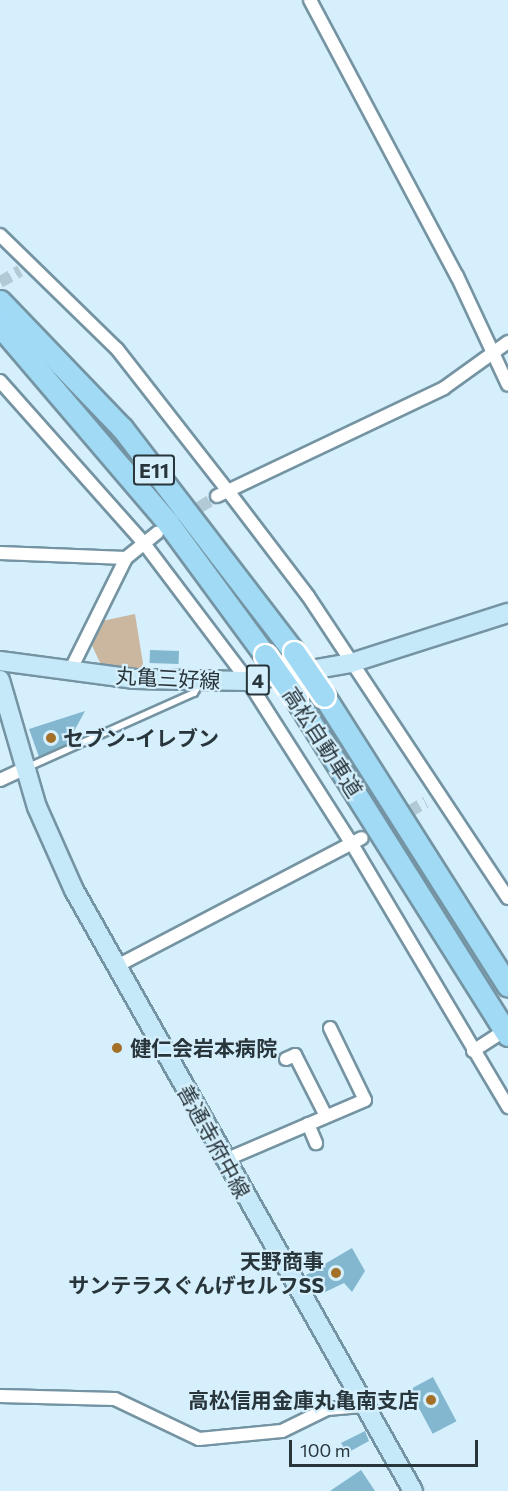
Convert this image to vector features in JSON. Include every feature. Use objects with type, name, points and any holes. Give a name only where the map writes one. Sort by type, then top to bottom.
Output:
[{"type":"highway","name":"高松自動車道","points":[[0,301],[122,428],[294,652],[508,986]]},
{"type":"highway","name":"高松自動車道","points":[[0,326],[168,524],[265,655],[296,699],[503,1035]]},
{"type":"main road","name":"丸亀三好線","points":[[0,661],[202,682],[248,681],[351,663],[508,613]]},
{"type":"main road","name":"善通寺府中線","points":[[0,680],[24,769],[61,864],[225,1160],[413,1491]]},
{"type":"street","points":[[310,0],[457,276],[491,354],[508,386]]},
{"type":"street","points":[[0,235],[25,268],[117,349],[351,663],[412,749],[431,799],[476,844],[508,898]]},
{"type":"street","points":[[223,494],[444,388],[508,342]]},
{"type":"street","points":[[0,381],[143,542],[248,681],[357,841],[473,1051],[508,1107]]},
{"type":"street","points":[[71,669],[126,558],[157,533]]},
{"type":"street","points":[[0,553],[126,558]]},
{"type":"street","points":[[0,780],[24,769]]},
{"type":"street","points":[[117,966],[357,841]]},
{"type":"street","points":[[225,1160],[365,1100],[330,1028]]},
{"type":"street","points":[[473,1051],[503,1035]]},
{"type":"street","points":[[286,1059],[294,1055],[326,1116]]},
{"type":"street","points":[[308,1124],[316,1143]]},
{"type":"street","points":[[0,1396],[115,1399],[199,1439],[282,1431],[327,1409],[365,1406]]},
{"type":"lane","points":[[24,769],[194,693],[202,682]]},
{"type":"shaded area","points":[[135,614],[144,670],[101,665],[91,643],[102,621]]},
{"type":"building","points":[[150,650],[179,651],[179,664],[150,663]]},
{"type":"building","name":"セブン-イレブン","points":[[85,711],[67,744],[39,757],[29,729]]},
{"type":"building","points":[[352,1248],[365,1271],[352,1292],[344,1283],[319,1295],[306,1275]]},
{"type":"building","points":[[433,1377],[456,1421],[433,1434],[409,1390]]},
{"type":"building","points":[[365,1431],[369,1441],[347,1453],[341,1443]]},
{"type":"building","points":[[361,1470],[375,1491],[330,1491]]},
{"type":"tunnel","points":[[0,282],[20,271]]},
{"type":"tunnel","points":[[184,517],[217,496]]},
{"type":"tunnel","points":[[362,838],[426,802]]},
{"type":"place","name":"セブン-イレブン","points":[[51,738]]},
{"type":"place","name":"健仁会岩本病院","points":[[117,1048]]},
{"type":"place","name":"天野商事 サンテラスぐんげセルフSS","points":[[336,1273]]},
{"type":"place","name":"高松信用金庫丸亀南支店","points":[[431,1400]]}]
